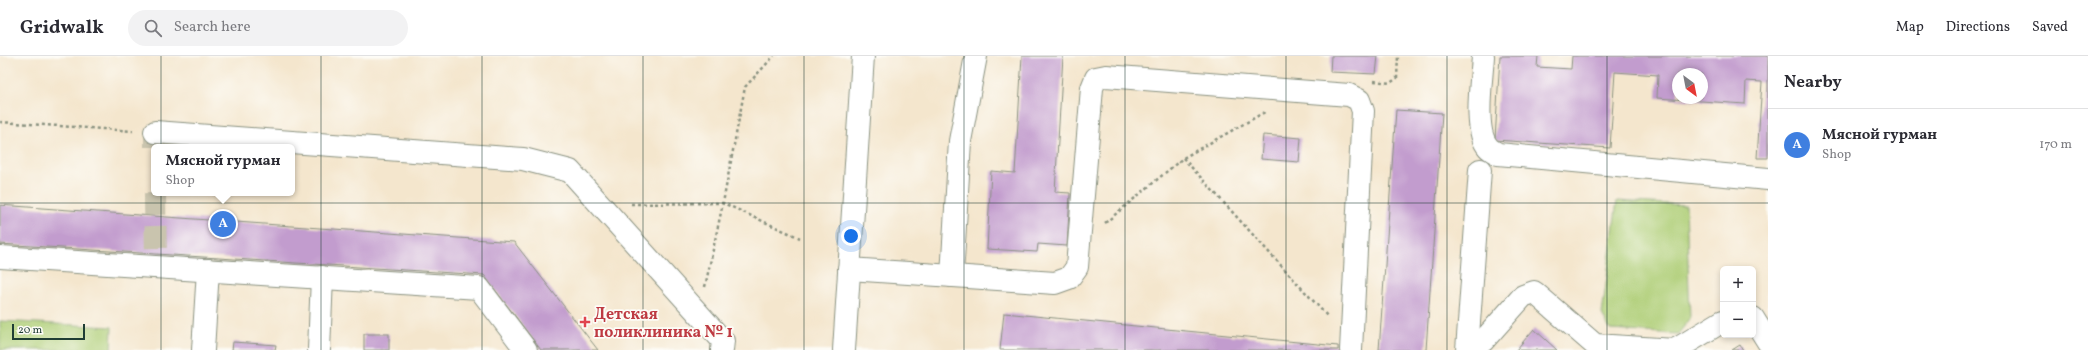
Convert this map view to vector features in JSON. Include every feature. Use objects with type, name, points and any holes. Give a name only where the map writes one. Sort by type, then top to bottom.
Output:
[{"type":"main road","points":[[844,350],[863,56]]},
{"type":"main road","points":[[952,276],[960,141],[976,56]]},
{"type":"main road","points":[[1483,56],[1480,121],[1482,134],[1488,147],[1498,154],[1768,179]]},
{"type":"main road","points":[[849,269],[1055,282],[1069,278],[1077,267],[1092,88],[1096,78],[1106,76],[1349,96],[1359,100],[1362,111],[1351,346]]},
{"type":"main road","points":[[155,132],[523,159],[570,171],[723,341],[722,350]]},
{"type":"main road","points":[[1480,170],[1467,345],[1483,341],[1523,296],[1534,292],[1595,345],[1675,350],[1720,323]]},
{"type":"main road","points":[[0,257],[479,288],[526,350]]},
{"type":"main road","points":[[203,350],[208,270]]},
{"type":"main road","points":[[319,350],[322,277]]},
{"type":"main road","points":[[1756,323],[1768,342]]},
{"type":"path","points":[[699,315],[723,203],[745,87],[774,56]]},
{"type":"path","points":[[1375,81],[1390,83],[1398,78],[1398,56]]},
{"type":"path","points":[[1079,244],[1183,158],[1269,110]]},
{"type":"path","points":[[0,122],[155,132]]},
{"type":"path","points":[[1183,158],[1351,346]]},
{"type":"path","points":[[600,205],[723,203],[800,238]]},
{"type":"green space","points":[[1617,201],[1686,205],[1690,319],[1678,334],[1610,330],[1602,314]]},
{"type":"green space","points":[[0,321],[112,327],[111,350],[0,350]]},
{"type":"building","points":[[1022,56],[1063,56],[1055,192],[1070,193],[1067,246],[1038,244],[1037,252],[987,249],[991,171],[1015,173]]},
{"type":"building","points":[[1331,56],[1378,56],[1376,74],[1330,72]]},
{"type":"building","points":[[1500,56],[1538,56],[1537,67],[1571,69],[1572,56],[1768,56],[1768,158],[1757,158],[1762,82],[1746,81],[1745,104],[1708,101],[1708,68],[1672,68],[1672,99],[1657,98],[1658,75],[1615,72],[1610,148],[1495,140]]},
{"type":"building","points":[[1396,110],[1442,113],[1426,350],[1379,350]]},
{"type":"building","points":[[1263,135],[1301,138],[1299,162],[1261,159]]},
{"type":"building","points":[[0,205],[514,242],[598,350],[541,350],[484,275],[0,244]]},
{"type":"building","points":[[1004,313],[1338,346],[1338,350],[1000,350]]},
{"type":"building","points":[[1534,329],[1557,350],[1516,350]]},
{"type":"building","points":[[364,334],[389,334],[389,350],[364,350]]},
{"type":"building","points":[[233,342],[276,345],[275,350],[232,350]]},
{"type":"building","points":[[1740,345],[1743,350],[1732,350]]},
{"type":"tunnel","points":[[155,132],[155,144]]},
{"type":"tunnel","points":[[155,196],[156,266]]},
{"type":"place","name":"Мясной гурман","points":[[223,224]]},
{"type":"place","name":"Детская поликлиника № 1","points":[[585,322]]}]
